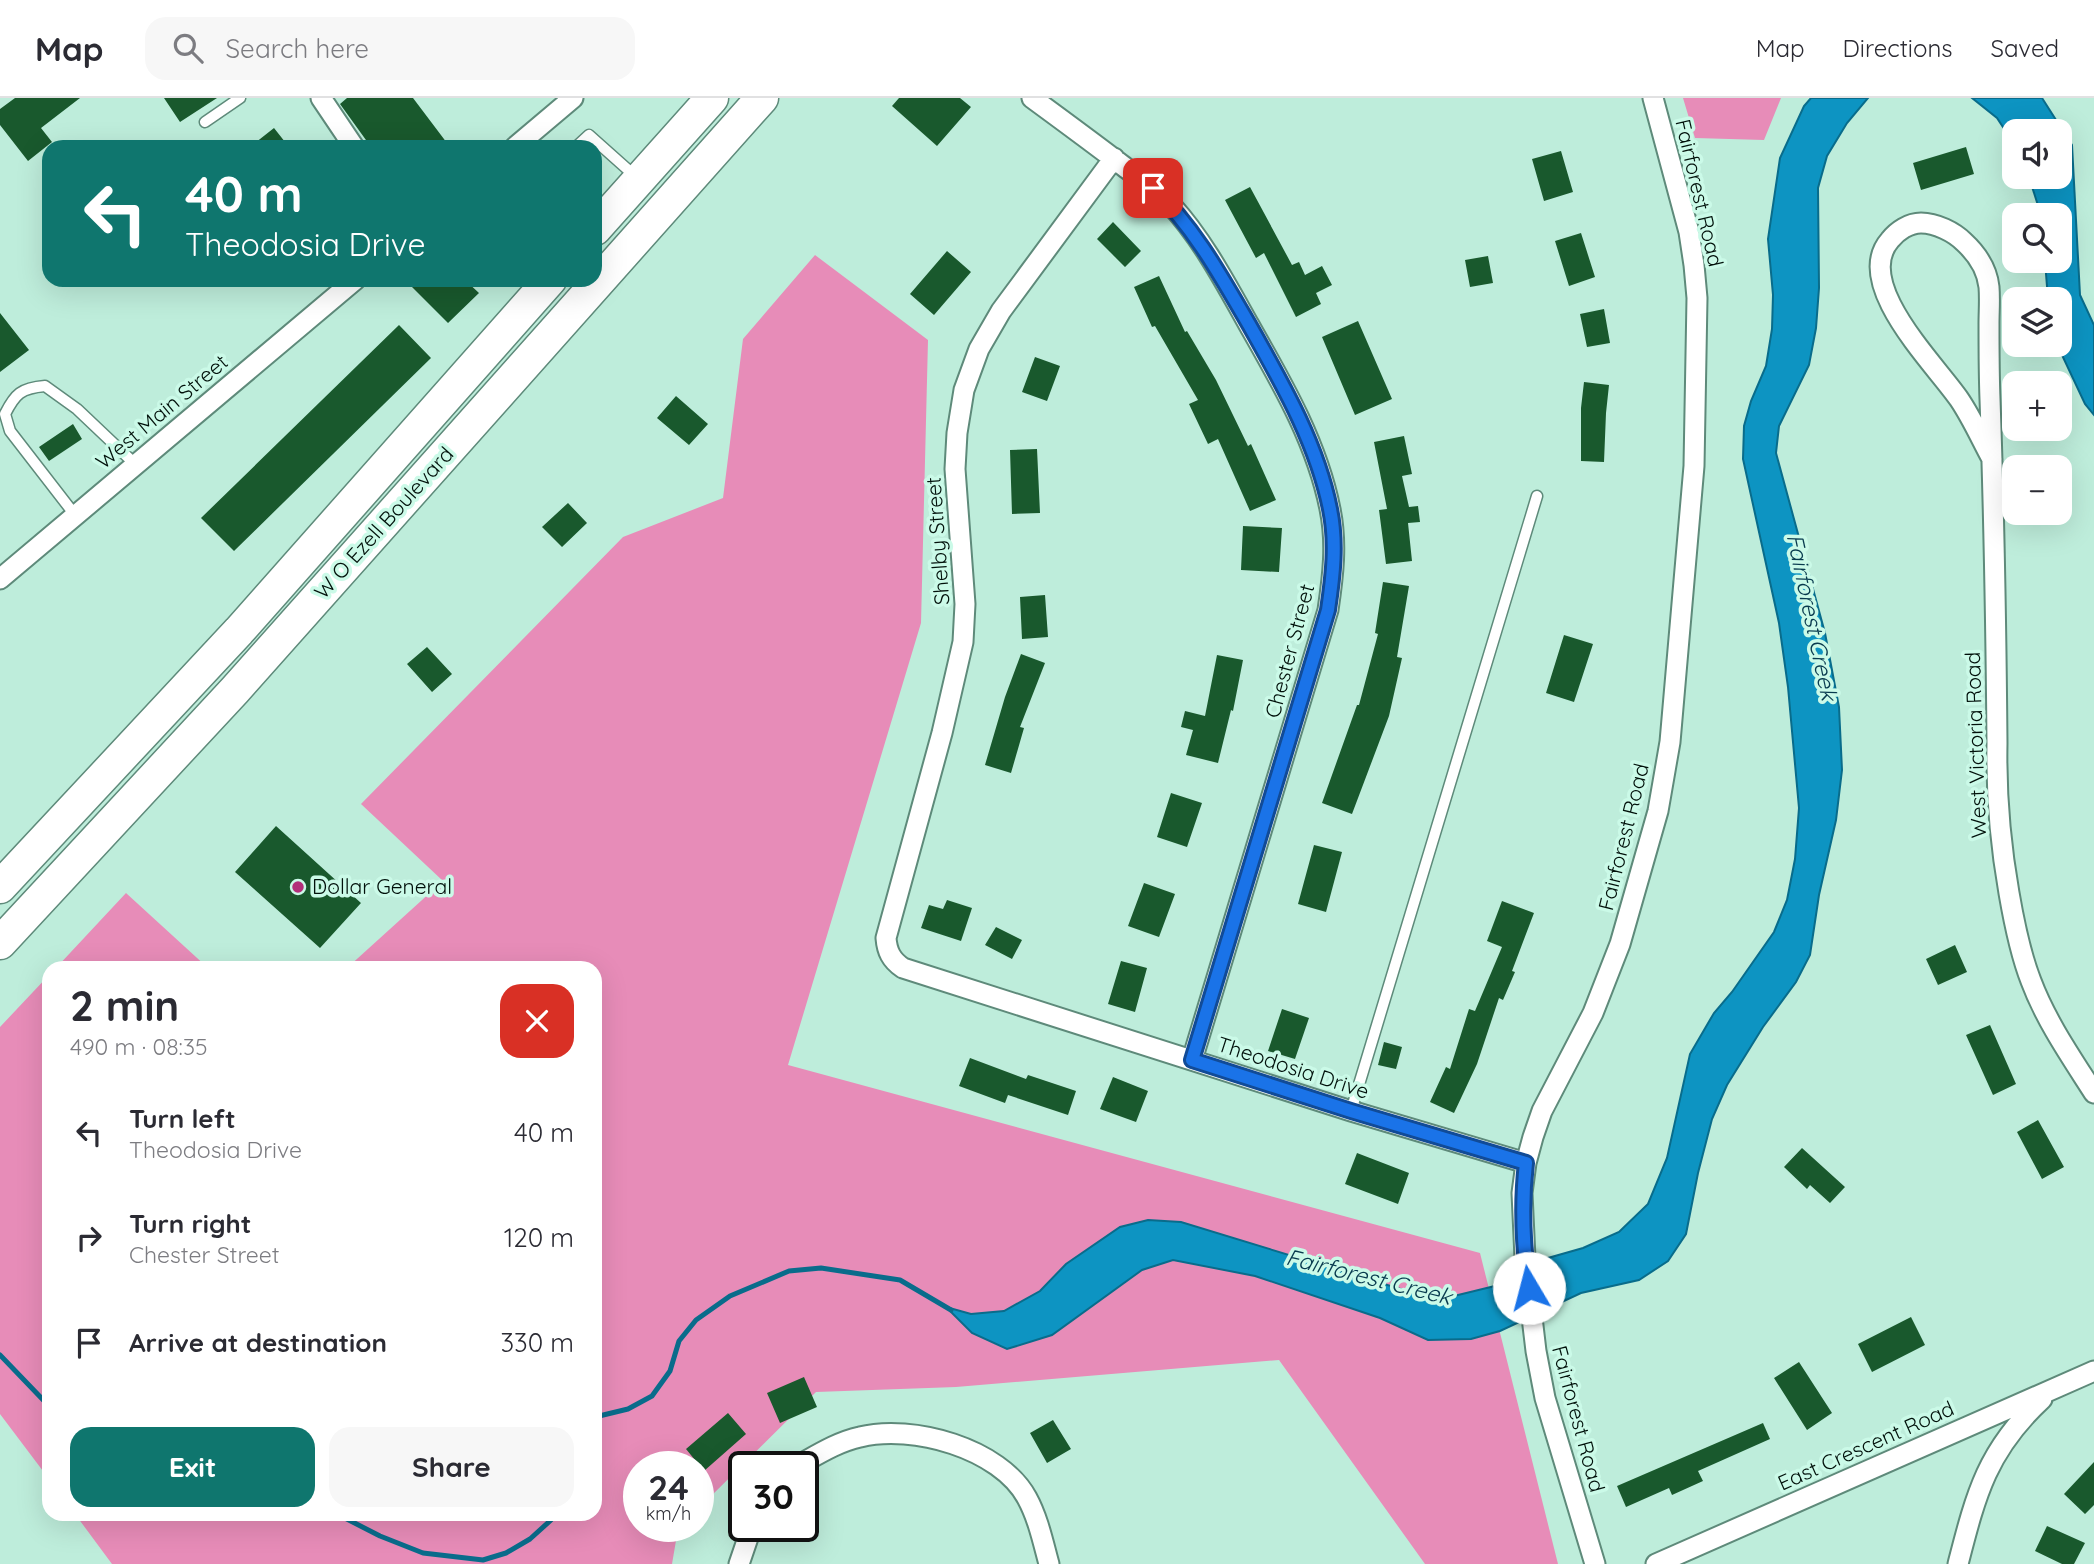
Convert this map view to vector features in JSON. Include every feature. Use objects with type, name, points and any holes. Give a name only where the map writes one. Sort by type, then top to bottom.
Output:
[{"type":"main road","points":[[602,221],[712,98]]},
{"type":"main road","name":"W O Ezell Boulevard","points":[[602,278],[762,98]]},
{"type":"main road","points":[[670,144],[698,170]]},
{"type":"main road","name":"W O Ezell Boulevard","points":[[0,887],[266,600],[511,323],[539,287]]},
{"type":"main road","name":"W O Ezell Boulevard","points":[[0,943],[294,624],[594,287]]},
{"type":"main road","points":[[511,323],[538,350]]},
{"type":"main road","points":[[266,600],[294,624]]},
{"type":"main road","points":[[96,784],[124,810]]},
{"type":"street","points":[[321,98],[349,140]]},
{"type":"street","points":[[523,140],[573,98]]},
{"type":"street","name":"Chester Street","points":[[1032,98],[1153,188],[1184,221],[1231,293],[1283,386],[1305,430],[1330,509],[1335,543],[1334,576],[1328,610],[1192,1060]]},
{"type":"street","name":"Fairforest Road","points":[[1595,1564],[1545,1398],[1532,1322],[1522,1193],[1526,1163],[1542,1111],[1593,1013],[1620,944],[1658,811],[1670,742],[1694,466],[1697,298],[1689,232],[1653,98]]},
{"type":"street","name":"Shelby Street","points":[[891,957],[887,938],[942,733],[963,642],[965,604],[955,469],[964,390],[975,359],[995,321],[1114,158]]},
{"type":"street","name":"West Victoria Road","points":[[1992,459],[1959,400],[1899,320],[1881,284],[1879,270],[1886,244],[1896,233],[1908,226],[1922,223],[1941,227],[1959,236],[1973,250],[1984,267],[1989,287],[1997,743],[1996,778],[2001,847],[2015,928],[2030,980],[2048,1018],[2094,1093]]},
{"type":"street","name":"West Main Street","points":[[0,579],[347,287]]},
{"type":"street","name":"Theodosia Drive","points":[[891,957],[902,968],[1351,1111],[1526,1163]]},
{"type":"street","name":"East Crescent Road","points":[[1656,1564],[2094,1371]]},
{"type":"street","points":[[1958,1564],[1981,1482],[2000,1447],[2024,1416],[2053,1389]]},
{"type":"street","points":[[819,1454],[839,1443],[883,1433],[905,1434],[973,1450],[994,1462],[1012,1478],[1027,1498],[1049,1564]]},
{"type":"street","points":[[739,1564],[747,1542]]},
{"type":"lane","points":[[205,122],[240,98]]},
{"type":"lane","points":[[602,146],[639,179]]},
{"type":"lane","points":[[75,515],[10,431],[5,414],[14,397],[29,387],[45,386],[76,409],[135,464]]},
{"type":"lane","points":[[1351,1111],[1537,496]]},
{"type":"shaded area","points":[[1683,98],[1781,98],[1764,140],[1695,138]]},
{"type":"shaded area","points":[[815,255],[928,340],[921,623],[788,1065],[1480,1253],[1558,1564],[1425,1564],[1279,1360],[956,1387],[816,1392],[756,1451],[728,1451],[728,1479],[714,1493],[714,1451],[623,1451],[623,1542],[676,1542],[672,1564],[112,1564],[80,1521],[602,1521],[602,961],[355,961],[443,881],[361,804],[623,537],[723,498],[743,339]]},
{"type":"shaded area","points":[[126,893],[200,961],[63,961]]},
{"type":"shaded area","points":[[42,982],[42,1470],[0,1414],[0,1027]]},
{"type":"water","points":[[1811,98],[1868,98],[1847,123],[1827,156],[1818,188],[1819,288],[1816,328],[1809,365],[1779,426],[1776,453],[1825,633],[1839,707],[1842,770],[1836,820],[1819,895],[1810,955],[1796,982],[1763,1027],[1727,1085],[1712,1119],[1686,1234],[1668,1261],[1639,1280],[1581,1293],[1500,1331],[1471,1339],[1428,1340],[1380,1318],[1255,1276],[1173,1260],[1142,1270],[1052,1335],[1007,1349],[972,1333],[946,1307],[971,1314],[1004,1311],[1040,1291],[1066,1264],[1120,1227],[1148,1220],[1181,1222],[1407,1291],[1454,1296],[1503,1284],[1548,1258],[1583,1248],[1619,1232],[1648,1204],[1667,1158],[1690,1054],[1714,1013],[1774,932],[1787,900],[1795,859],[1799,808],[1788,687],[1779,623],[1743,459],[1744,426],[1766,366],[1772,329],[1773,295],[1768,239],[1780,158],[1804,106]]},
{"type":"water","points":[[1972,98],[2042,98],[2055,119],[2002,119],[2002,126],[1997,118]]},
{"type":"water","points":[[2072,145],[2080,295],[2094,325],[2094,415],[2085,404],[2072,371],[2069,371],[2063,357],[2072,357],[2072,287],[2047,287],[2046,273],[2072,273],[2072,203],[2037,203],[2033,189],[2072,189]]},
{"type":"building","points":[[15,98],[80,98],[41,128],[50,140],[42,140],[42,150],[28,161],[0,125],[0,109]]},
{"type":"building","points":[[164,98],[217,98],[180,122]]},
{"type":"building","points":[[347,98],[413,98],[445,140],[366,140],[340,104]]},
{"type":"building","points":[[899,98],[960,98],[971,107],[937,146],[892,106]]},
{"type":"building","points":[[274,128],[283,140],[259,140]]},
{"type":"building","points":[[1966,147],[1974,174],[1921,190],[1913,163]]},
{"type":"building","points":[[1561,151],[1573,192],[1544,201],[1532,159]]},
{"type":"building","points":[[1250,187],[1292,265],[1299,262],[1305,275],[1322,266],[1332,285],[1316,293],[1321,304],[1296,317],[1264,253],[1256,258],[1225,200]]},
{"type":"building","points":[[1113,222],[1141,251],[1125,267],[1097,239]]},
{"type":"building","points":[[1581,233],[1595,277],[1569,286],[1555,241]]},
{"type":"building","points":[[947,251],[971,272],[934,315],[910,294]]},
{"type":"building","points":[[1488,256],[1493,283],[1470,287],[1465,260]]},
{"type":"building","points":[[1159,276],[1185,332],[1187,331],[1216,380],[1248,446],[1251,444],[1276,500],[1250,511],[1218,439],[1208,444],[1189,404],[1198,400],[1155,326],[1152,327],[1134,287]]},
{"type":"building","points":[[412,287],[473,287],[479,293],[448,323]]},
{"type":"building","points":[[1604,309],[1610,343],[1587,347],[1580,314]]},
{"type":"building","points":[[0,313],[29,350],[0,372]]},
{"type":"building","points":[[1358,321],[1392,399],[1355,415],[1322,337]]},
{"type":"building","points":[[399,325],[431,358],[234,551],[201,518]]},
{"type":"building","points":[[1035,357],[1060,366],[1047,401],[1022,392]]},
{"type":"building","points":[[1584,382],[1609,385],[1604,462],[1581,461]]},
{"type":"building","points":[[676,396],[708,424],[689,445],[657,418]]},
{"type":"building","points":[[73,424],[82,439],[49,461],[39,447]]},
{"type":"building","points":[[1404,436],[1412,474],[1402,476],[1409,507],[1418,506],[1420,522],[1408,523],[1412,561],[1386,564],[1379,510],[1387,509],[1374,442]]},
{"type":"building","points":[[1037,449],[1040,513],[1012,514],[1010,450]]},
{"type":"building","points":[[568,503],[587,523],[562,547],[542,527]]},
{"type":"building","points":[[1243,526],[1282,528],[1279,572],[1241,570]]},
{"type":"building","points":[[1383,582],[1409,586],[1397,657],[1402,658],[1389,716],[1352,814],[1322,803],[1359,705],[1378,634],[1375,633]]},
{"type":"building","points":[[1045,595],[1048,637],[1022,639],[1020,597]]},
{"type":"building","points":[[1564,635],[1593,644],[1574,702],[1546,693]]},
{"type":"building","points":[[427,647],[452,674],[432,692],[407,664]]},
{"type":"building","points":[[1021,654],[1045,663],[1020,727],[1024,728],[1011,773],[985,765]]},
{"type":"building","points":[[1217,655],[1243,660],[1233,711],[1231,710],[1218,763],[1186,755],[1193,730],[1181,727],[1185,711],[1205,716]]},
{"type":"building","points":[[1171,793],[1202,803],[1187,847],[1157,837]]},
{"type":"building","name":"Dollar General","points":[[276,826],[361,903],[320,948],[235,872]]},
{"type":"building","points":[[1314,845],[1342,852],[1326,912],[1298,904]]},
{"type":"building","points":[[1144,883],[1175,894],[1159,937],[1128,926]]},
{"type":"building","points":[[947,900],[972,908],[961,941],[921,928],[929,905],[943,909]]},
{"type":"building","points":[[1502,901],[1534,913],[1512,971],[1515,972],[1503,1000],[1499,998],[1477,1064],[1454,1113],[1430,1102],[1446,1067],[1450,1069],[1469,1009],[1475,1011],[1502,947],[1487,941]]},
{"type":"building","points":[[996,927],[1022,940],[1012,959],[985,945]]},
{"type":"building","points":[[1955,945],[1967,972],[1938,985],[1926,959]]},
{"type":"building","points":[[1121,961],[1147,968],[1135,1012],[1108,1004]]},
{"type":"building","points":[[1282,1009],[1309,1018],[1295,1059],[1268,1051]]},
{"type":"building","points":[[1990,1025],[2016,1084],[1993,1095],[1966,1035]]},
{"type":"building","points":[[1384,1042],[1402,1047],[1396,1069],[1378,1065]]},
{"type":"building","points":[[970,1058],[1026,1079],[1028,1075],[1076,1091],[1068,1115],[1008,1095],[1005,1103],[959,1086]]},
{"type":"building","points":[[1113,1077],[1148,1091],[1136,1122],[1100,1109]]},
{"type":"building","points":[[2038,1120],[2064,1167],[2042,1179],[2017,1132]]},
{"type":"building","points":[[1802,1148],[1845,1187],[1830,1203],[1810,1185],[1807,1189],[1784,1167]]},
{"type":"building","points":[[1357,1153],[1409,1173],[1398,1204],[1345,1184]]},
{"type":"building","points":[[1911,1317],[1925,1345],[1872,1372],[1858,1344]]},
{"type":"building","points":[[1799,1362],[1832,1413],[1807,1430],[1774,1378]]},
{"type":"building","points":[[804,1377],[817,1407],[780,1423],[767,1393]]},
{"type":"building","points":[[728,1413],[746,1434],[714,1462],[714,1451],[686,1449]]},
{"type":"building","points":[[1053,1420],[1071,1449],[1047,1463],[1030,1433]]},
{"type":"building","points":[[1763,1423],[1770,1439],[1698,1471],[1703,1481],[1672,1495],[1669,1488],[1626,1507],[1617,1486]]},
{"type":"building","points":[[2094,1462],[2094,1505],[2085,1514],[2064,1494]]},
{"type":"building","points":[[2047,1526],[2085,1543],[2074,1564],[2062,1564],[2035,1551]]},
{"type":"waterway","name":"Fairforest Creek","points":[[602,1415],[628,1409],[652,1396],[670,1371],[679,1341],[696,1320],[730,1296],[789,1271],[821,1268],[900,1280],[951,1310]]},
{"type":"waterway","name":"Fairforest Creek","points":[[0,1355],[42,1399]]},
{"type":"waterway","name":"Fairforest Creek","points":[[351,1521],[423,1553],[483,1560],[506,1553],[530,1539],[550,1521]]},
{"type":"place","name":"Dollar General","points":[[298,887]]},
{"type":"route","points":[[1153,188],[1198,239],[1283,386],[1305,430],[1322,477],[1335,543],[1334,576],[1328,610],[1192,1060],[1526,1163],[1522,1224],[1529,1288]]}]
